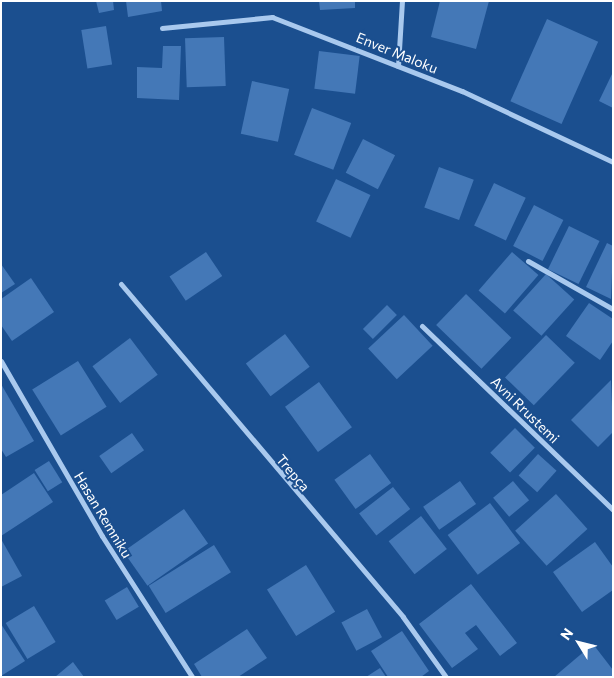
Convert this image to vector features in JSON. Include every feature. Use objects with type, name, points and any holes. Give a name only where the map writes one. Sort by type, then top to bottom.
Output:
[{"type":"street","points":[[398,66],[402,1]]},
{"type":"street","name":"Enver Maloku","points":[[162,28],[272,17],[398,66],[613,162]]},
{"type":"street","points":[[528,261],[613,309]]},
{"type":"street","name":"Trepça","points":[[121,284],[403,617],[446,677]]},
{"type":"street","name":"Avni Rrustemi","points":[[422,326],[613,510]]},
{"type":"street","name":"Hasan Remniku","points":[[1,361],[102,536],[192,677]]},
{"type":"building","points":[[96,1],[113,1],[114,10],[99,13]]},
{"type":"building","points":[[126,1],[161,1],[162,11],[128,17]]},
{"type":"building","points":[[319,1],[355,1],[355,8],[320,10]]},
{"type":"building","points":[[440,1],[489,1],[476,49],[431,37]]},
{"type":"building","points":[[547,19],[598,42],[562,124],[510,101]]},
{"type":"building","points":[[106,26],[112,65],[87,68],[81,30]]},
{"type":"building","points":[[224,37],[226,86],[187,87],[185,38]]},
{"type":"building","points":[[163,46],[181,46],[179,100],[137,98],[137,67],[162,68]]},
{"type":"building","points":[[319,51],[360,56],[355,94],[314,89]]},
{"type":"building","points":[[613,72],[613,108],[599,101]]},
{"type":"building","points":[[252,81],[289,89],[278,142],[241,134]]},
{"type":"building","points":[[312,108],[351,123],[333,170],[294,155]]},
{"type":"building","points":[[363,139],[395,155],[378,189],[346,173]]},
{"type":"building","points":[[439,167],[474,180],[459,220],[424,207]]},
{"type":"building","points":[[336,179],[370,195],[351,238],[316,222]]},
{"type":"building","points":[[494,183],[526,198],[506,240],[474,226]]},
{"type":"building","points":[[534,205],[563,220],[543,261],[513,246]]},
{"type":"building","points":[[569,226],[600,241],[579,284],[548,269]]},
{"type":"building","points":[[607,243],[613,246],[611,299],[586,287]]},
{"type":"building","points":[[206,252],[222,276],[186,301],[170,277]]},
{"type":"building","points":[[512,252],[538,275],[505,313],[479,290]]},
{"type":"building","points":[[1,264],[15,284],[1,293]]},
{"type":"building","points":[[546,274],[574,299],[541,336],[513,310]]},
{"type":"building","points":[[31,278],[54,312],[12,341],[1,325],[1,299]]},
{"type":"building","points":[[466,294],[511,338],[481,369],[436,325]]},
{"type":"building","points":[[589,303],[613,319],[613,341],[600,360],[566,336]]},
{"type":"building","points":[[387,305],[397,315],[373,339],[363,329]]},
{"type":"building","points":[[404,315],[433,346],[397,379],[368,348]]},
{"type":"building","points":[[285,334],[310,367],[271,396],[246,363]]},
{"type":"building","points":[[546,335],[575,363],[534,405],[505,377]]},
{"type":"building","points":[[130,338],[158,375],[120,403],[92,366]]},
{"type":"building","points":[[78,361],[107,407],[61,435],[32,390]]},
{"type":"building","points":[[611,380],[613,432],[598,447],[571,420]]},
{"type":"building","points":[[319,382],[352,427],[318,452],[285,407]]},
{"type":"building","points":[[1,384],[34,441],[6,457],[1,449]]},
{"type":"building","points":[[515,428],[535,448],[510,473],[490,453]]},
{"type":"building","points":[[132,433],[144,450],[111,473],[99,456]]},
{"type":"building","points":[[370,454],[391,483],[356,509],[334,480]]},
{"type":"building","points":[[538,454],[557,471],[537,492],[519,476]]},
{"type":"building","points":[[49,461],[62,482],[48,491],[35,470]]},
{"type":"building","points":[[34,473],[53,502],[1,536],[1,495]]},
{"type":"building","points":[[460,481],[476,504],[439,530],[423,507]]},
{"type":"building","points":[[513,481],[529,500],[509,517],[493,498]]},
{"type":"building","points":[[393,487],[410,509],[376,536],[359,513]]},
{"type":"building","points":[[556,494],[587,529],[547,566],[515,531]]},
{"type":"building","points":[[490,503],[520,543],[478,575],[448,535]]},
{"type":"building","points":[[184,509],[208,543],[147,586],[123,551]]},
{"type":"building","points":[[421,516],[447,549],[415,574],[389,541]]},
{"type":"building","points":[[1,539],[22,576],[1,587]]},
{"type":"building","points":[[595,542],[613,567],[613,590],[582,612],[553,572]]},
{"type":"building","points":[[214,545],[231,572],[166,613],[149,586]]},
{"type":"building","points":[[306,565],[335,612],[296,636],[267,589]]},
{"type":"building","points":[[471,584],[517,643],[500,656],[476,625],[465,633],[478,649],[452,668],[419,624]]},
{"type":"building","points":[[127,587],[139,607],[117,620],[105,600]]},
{"type":"building","points":[[34,606],[56,642],[27,659],[6,623]]},
{"type":"building","points":[[367,609],[382,637],[356,651],[341,623]]},
{"type":"building","points":[[1,624],[25,661],[1,676]]},
{"type":"building","points":[[247,629],[267,658],[238,677],[202,677],[194,664]]},
{"type":"building","points":[[402,631],[429,671],[421,677],[388,677],[371,651]]},
{"type":"building","points":[[593,644],[613,670],[613,677],[554,677]]},
{"type":"building","points":[[73,662],[84,677],[55,677]]},
{"type":"building","points":[[380,668],[386,677],[366,677]]}]
